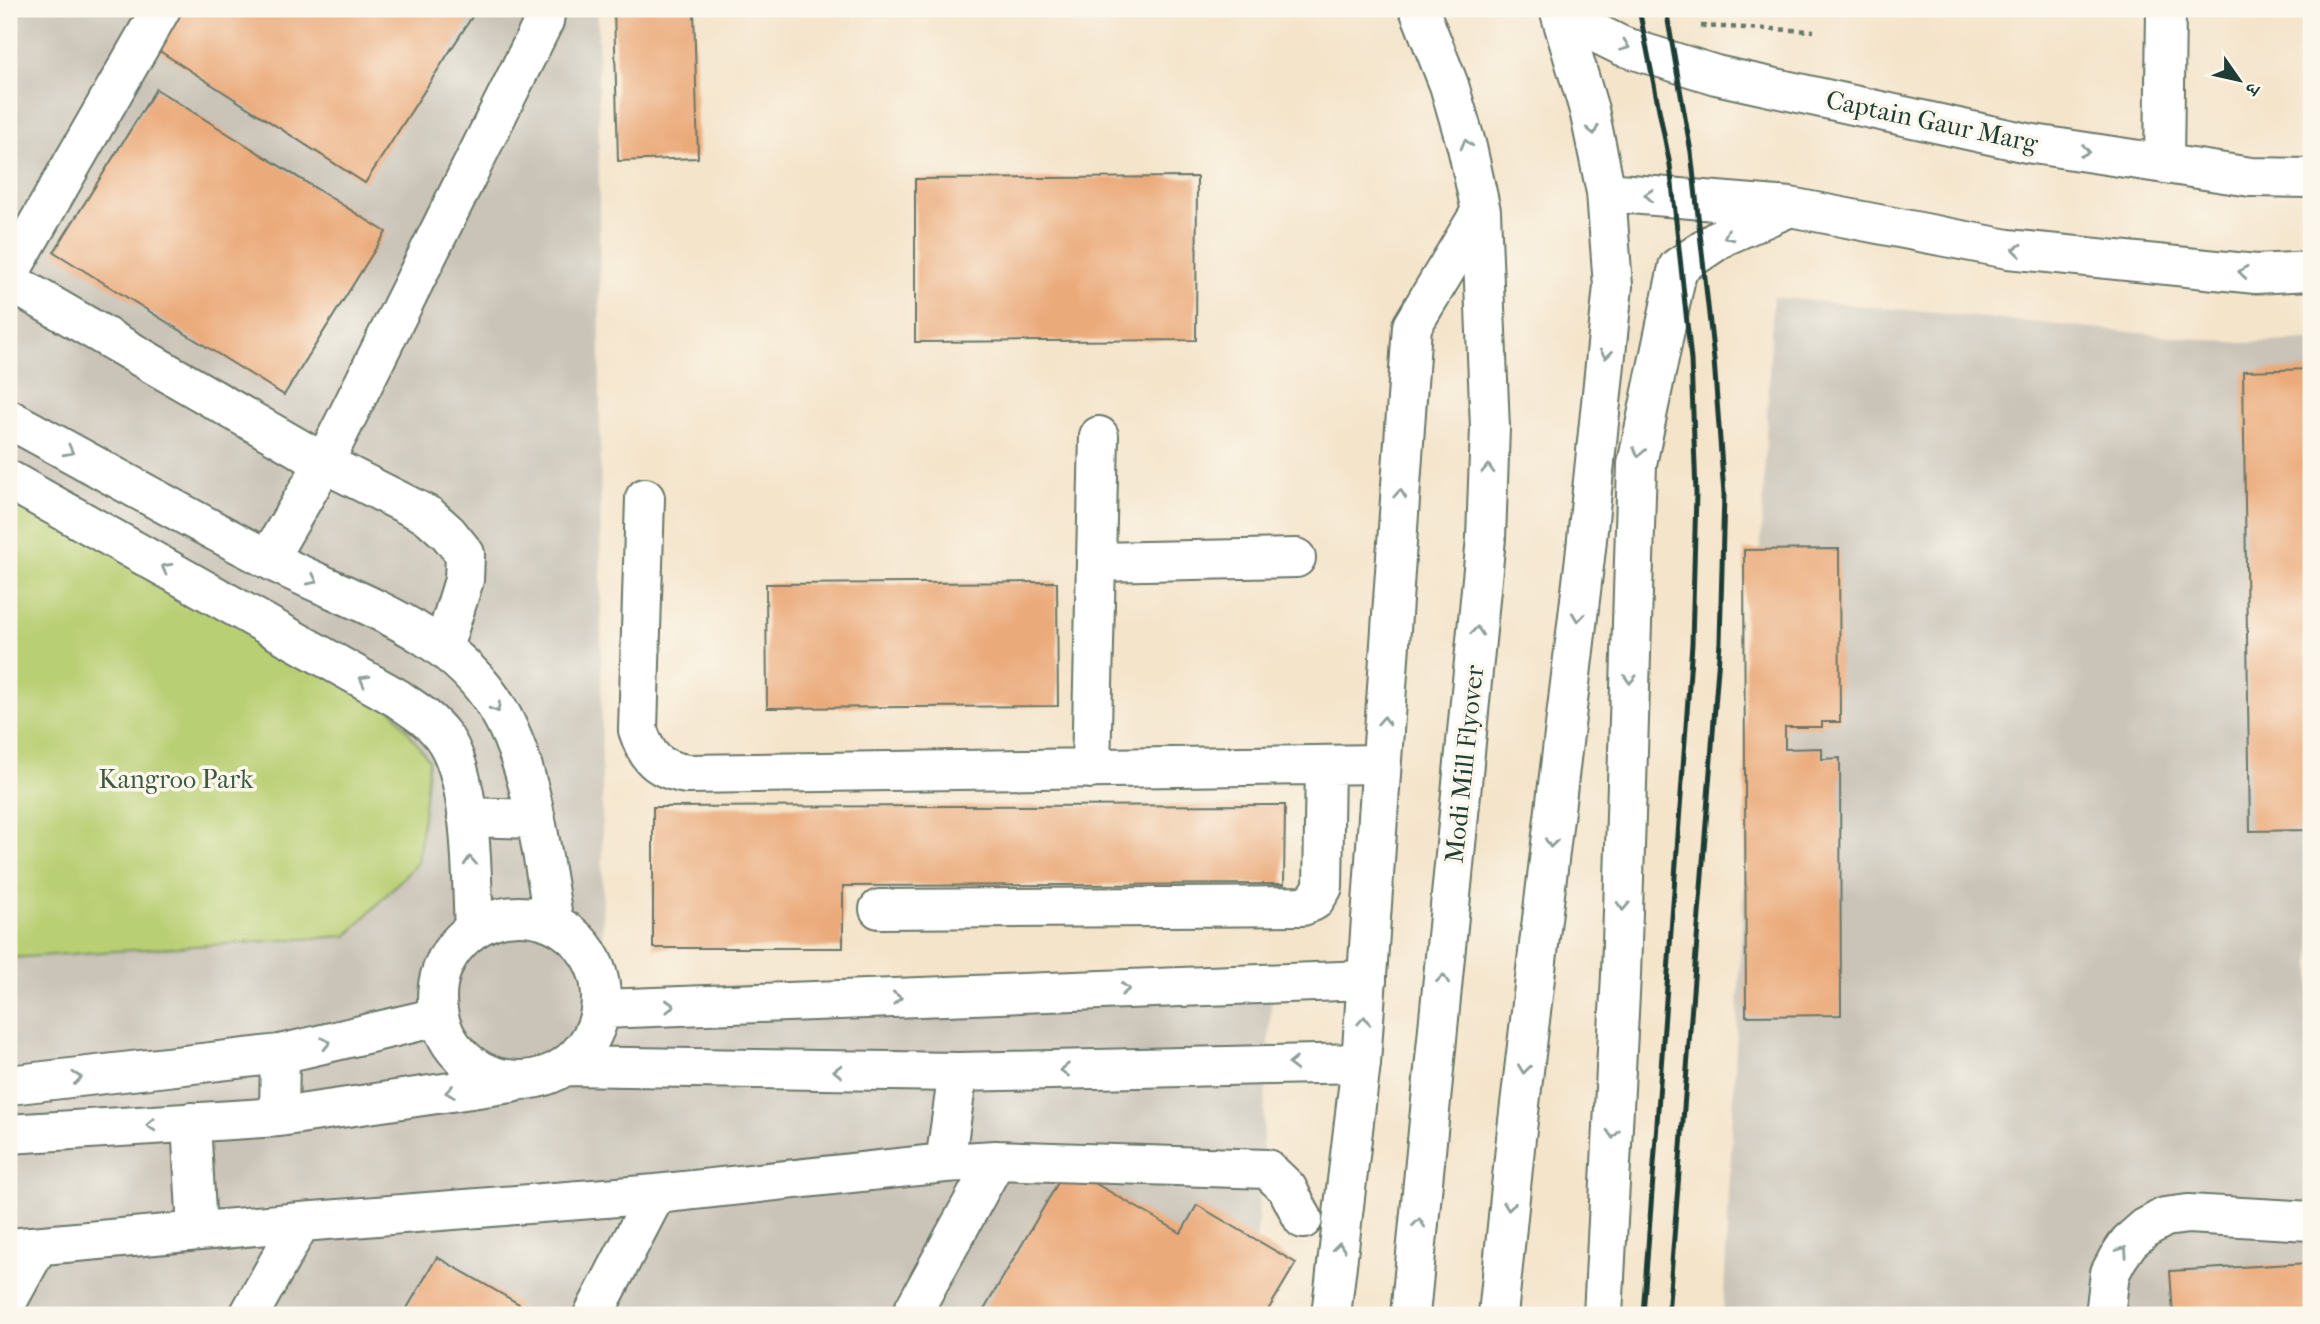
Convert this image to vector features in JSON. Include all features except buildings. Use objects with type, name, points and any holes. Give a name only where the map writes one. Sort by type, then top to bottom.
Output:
[{"type":"main road","points":[[9,274],[161,9]]},
{"type":"main road","points":[[268,559],[324,463],[544,21],[545,9]]},
{"type":"main road","name":"Modi Mill Flyover","points":[[1410,1315],[1486,538],[1490,428],[1481,211],[1467,147],[1449,85],[1419,9]]},
{"type":"main road","points":[[2164,163],[2166,9]]},
{"type":"main road","points":[[1498,1315],[1519,1110],[1586,549],[1613,286],[1606,192],[1588,110],[1561,13]]},
{"type":"main road","name":"Captain Gaur Marg","points":[[1561,13],[1622,46],[1716,75],[2027,143],[2251,177],[2311,178]]},
{"type":"main road","points":[[1606,192],[1790,207],[2008,249],[2256,274],[2311,271]]},
{"type":"main road","points":[[1603,1315],[1621,975],[1637,464],[1678,267],[1724,236],[1790,207]]},
{"type":"main road","points":[[1331,1315],[1361,1063],[1412,326],[1481,211]]},
{"type":"main road","points":[[9,281],[324,463],[429,516],[448,533],[465,554],[464,580],[443,648]]},
{"type":"main road","points":[[1613,286],[1652,385]]},
{"type":"main road","points":[[9,419],[268,559],[387,615],[443,648],[473,675],[498,709],[517,748],[536,819],[554,923]]},
{"type":"main road","points":[[1091,769],[1099,436]]},
{"type":"main road","points":[[9,480],[397,698],[428,719],[444,737],[456,760],[467,817],[474,929]]},
{"type":"main road","points":[[645,498],[638,730],[644,749],[656,763],[670,772],[687,774],[1381,764]]},
{"type":"main road","points":[[1096,562],[1296,558]]},
{"type":"main road","points":[[879,909],[1303,906],[1314,901],[1323,887],[1325,765]]},
{"type":"main road","points":[[467,817],[536,819]]},
{"type":"main road","points":[[9,1133],[279,1117],[530,1081],[566,1066],[575,1058],[589,1038],[602,1009],[601,986],[593,961],[576,938],[554,923],[531,916],[506,916],[474,929],[461,940],[444,962],[436,989],[438,1017],[455,1052],[485,1075],[517,1082]]},
{"type":"main road","points":[[602,1009],[1367,980]]},
{"type":"main road","points":[[9,1085],[280,1054],[438,1017]]},
{"type":"main road","points":[[279,1117],[280,1054]]},
{"type":"main road","points":[[566,1066],[958,1072],[1361,1063]]},
{"type":"main road","points":[[945,1163],[958,1072]]},
{"type":"main road","points":[[191,1122],[197,1231]]},
{"type":"main road","points":[[911,1315],[996,1160]]},
{"type":"main road","points":[[9,1299],[23,1247],[656,1194],[945,1163],[996,1160],[1267,1169],[1287,1188],[1303,1219]]},
{"type":"main road","points":[[593,1315],[656,1194]]},
{"type":"main road","points":[[2105,1315],[2110,1273],[2118,1258],[2129,1242],[2145,1228],[2165,1217],[2188,1214],[2311,1221]]},
{"type":"main road","points":[[249,1315],[301,1222]]},
{"type":"path","points":[[1723,27],[1814,31]]},
{"type":"shaded area","points":[[9,9],[598,9],[603,988],[1273,975],[1252,1315],[9,1315]]},
{"type":"shaded area","points":[[1773,297],[2241,343],[2311,340],[2311,1315],[1723,1315]]},
{"type":"green space","name":"Kangroo Park","points":[[9,486],[393,711],[429,760],[418,862],[347,936],[9,958]]},
{"type":"railway","points":[[1639,9],[1670,165],[1691,360],[1696,493],[1692,644],[1643,1315]]},
{"type":"railway","points":[[1666,9],[1691,152],[1714,360],[1724,494],[1720,642],[1668,1315]]}]
